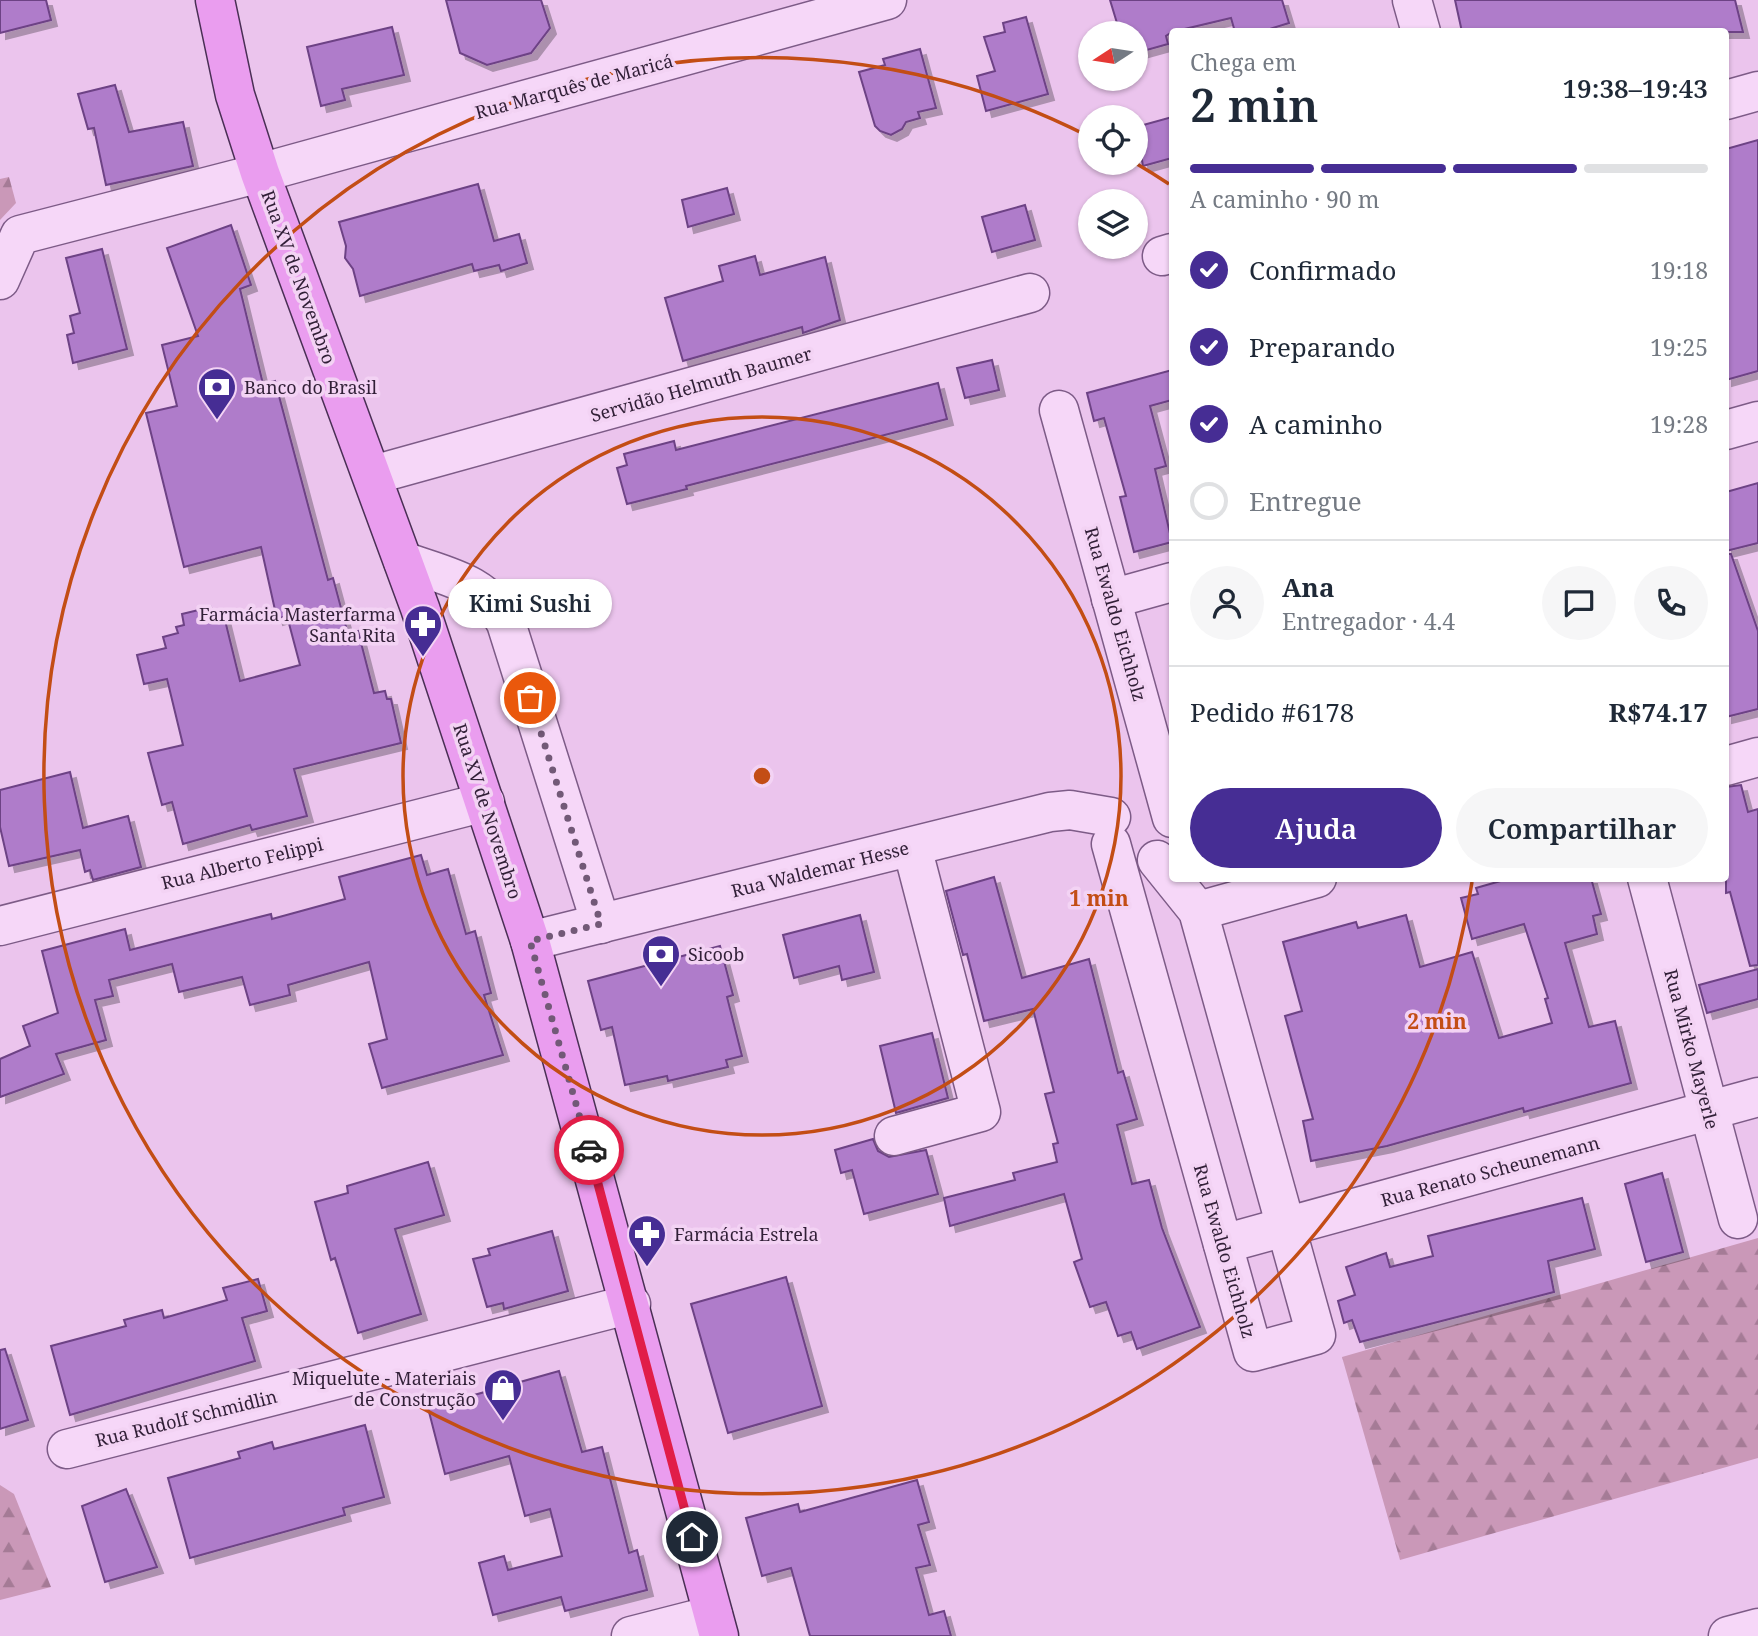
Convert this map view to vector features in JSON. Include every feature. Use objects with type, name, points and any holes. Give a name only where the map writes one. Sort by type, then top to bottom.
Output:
[{"type":"main road","name":"Rua XV de Novembro","points":[[215,0],[235,95],[260,173],[373,475],[530,941],[631,1304],[716,1625]]},
{"type":"street","name":"Rua Marquês de Maricá","points":[[0,279],[20,234],[260,173],[887,0]]},
{"type":"street","points":[[1412,0],[1420,28]]},
{"type":"street","points":[[1729,99],[1758,91]]},
{"type":"street","name":"Servidão Helmuth Baumer","points":[[373,475],[1030,293]]},
{"type":"street","name":"Rua Ewaldo Eichholz","points":[[1059,410],[1169,807]]},
{"type":"street","points":[[1729,429],[1758,421]]},
{"type":"street","points":[[403,561],[481,590],[497,604],[506,623],[601,924]]},
{"type":"street","points":[[1111,599],[1169,583]]},
{"type":"street","points":[[1729,765],[1758,757]]},
{"type":"street","points":[[1165,851],[1146,864],[1125,859],[1111,830],[1124,802],[1143,796],[1162,804],[1169,814]]},
{"type":"street","name":"Rua Alberto Felippi","points":[[0,926],[485,802]]},
{"type":"street","name":"Rua Waldemar Hesse","points":[[530,941],[1050,812],[1070,810],[1111,830]]},
{"type":"street","name":"Rua Ewaldo Eichholz","points":[[1111,830],[1253,1352],[1316,1335],[1198,911],[1182,882]]},
{"type":"street","points":[[894,1136],[981,1112],[912,846]]},
{"type":"street","points":[[1198,911],[1303,882]]},
{"type":"street","name":"Rua Mirko Mayerle","points":[[1648,882],[1738,1219]]},
{"type":"street","name":"Rua Renato Scheunemann","points":[[1223,1244],[1758,1097]]},
{"type":"street","name":"Rua Rudolf Schmidlin","points":[[67,1449],[631,1304]]},
{"type":"street","points":[[631,1636],[716,1625]]},
{"type":"street","points":[[1728,1636],[1758,1628]]},
{"type":"green space","points":[[9,177],[16,203],[0,220],[0,179]]},
{"type":"green space","points":[[1758,1238],[1758,1458],[1400,1560],[1342,1357]]},
{"type":"green space","points":[[0,1485],[14,1494],[51,1587],[0,1600]]},
{"type":"building","points":[[0,0],[46,0],[51,20],[0,33]]},
{"type":"building","points":[[446,0],[541,0],[550,28],[531,53],[487,65],[460,53]]},
{"type":"building","points":[[1110,0],[1282,0],[1289,23],[1273,28],[1234,28],[1231,18],[1189,28],[1169,28],[1169,34],[1166,36],[1168,44],[1148,50],[1148,21],[1116,21]]},
{"type":"building","points":[[1455,0],[1735,0],[1743,32],[1729,32],[1729,28],[1461,28]]},
{"type":"building","points":[[1026,17],[1048,94],[986,111],[977,76],[995,71],[984,37],[1005,32],[1003,23]]},
{"type":"building","points":[[392,27],[404,75],[342,89],[345,100],[321,106],[307,47]]},
{"type":"building","points":[[920,49],[936,108],[918,112],[920,118],[906,122],[902,129],[891,135],[880,131],[875,126],[859,72],[885,65],[883,59]]},
{"type":"building","points":[[115,85],[129,132],[183,122],[193,166],[106,185],[94,128],[88,129],[78,94]]},
{"type":"building","points":[[1169,118],[1169,159],[1148,165],[1148,124]]},
{"type":"building","points":[[1758,140],[1758,371],[1729,379],[1729,148]]},
{"type":"building","points":[[478,184],[494,241],[519,234],[527,263],[501,271],[499,265],[474,271],[472,264],[360,296],[353,269],[345,258],[346,246],[339,222]]},
{"type":"building","points":[[727,188],[734,214],[688,227],[682,200]]},
{"type":"building","points":[[1025,205],[1035,240],[992,252],[982,217]]},
{"type":"building","points":[[231,225],[251,285],[240,289],[263,384],[275,381],[328,580],[333,578],[348,634],[358,631],[374,693],[385,691],[387,699],[391,699],[401,743],[294,769],[307,816],[252,830],[250,825],[183,844],[172,802],[162,805],[148,753],[183,745],[167,679],[144,684],[137,655],[166,648],[163,637],[178,633],[176,627],[184,625],[182,614],[211,607],[213,614],[223,612],[240,681],[300,665],[287,616],[277,619],[261,547],[184,567],[146,413],[177,406],[162,345],[198,336],[167,248]]},
{"type":"building","points":[[102,249],[127,349],[73,363],[67,335],[74,333],[70,316],[80,313],[66,258]]},
{"type":"building","points":[[755,256],[760,275],[825,257],[840,320],[803,333],[802,327],[683,361],[665,298],[723,281],[719,266]]},
{"type":"building","points":[[992,360],[999,390],[965,398],[957,368]]},
{"type":"building","points":[[1169,371],[1169,401],[1150,406],[1166,466],[1155,469],[1169,529],[1169,543],[1134,552],[1120,497],[1126,496],[1104,418],[1094,421],[1087,393]]},
{"type":"building","points":[[938,383],[947,419],[686,486],[687,489],[627,504],[617,468],[627,465],[624,454],[674,441],[676,450]]},
{"type":"building","points":[[1758,483],[1758,543],[1729,550],[1729,491]]},
{"type":"building","points":[[1729,554],[1758,631],[1758,709],[1729,716]]},
{"type":"building","points":[[70,772],[83,828],[128,816],[141,867],[93,880],[90,870],[85,872],[80,850],[9,866],[0,827],[0,790]]},
{"type":"building","points":[[1741,785],[1748,812],[1758,809],[1758,965],[1750,966],[1730,892],[1726,893],[1726,882],[1729,882],[1729,787]]},
{"type":"building","points":[[421,855],[427,875],[448,869],[466,934],[475,931],[491,993],[484,995],[503,1055],[382,1088],[369,1044],[387,1039],[369,962],[288,985],[290,995],[250,1005],[242,977],[179,992],[172,964],[109,980],[113,996],[95,1000],[106,1040],[56,1054],[64,1074],[0,1097],[0,1059],[30,1046],[23,1026],[58,1013],[42,951],[125,929],[130,950],[271,914],[272,919],[345,899],[339,877]]},
{"type":"building","points":[[994,877],[1022,978],[1089,959],[1118,1073],[1123,1071],[1137,1119],[1117,1125],[1132,1184],[1149,1180],[1162,1228],[1200,1327],[1137,1349],[1131,1332],[1118,1336],[1106,1302],[1090,1307],[1074,1262],[1082,1259],[1064,1194],[950,1226],[944,1198],[1015,1180],[1013,1173],[1057,1162],[1053,1144],[1058,1143],[1045,1094],[1054,1092],[1033,1009],[984,1021],[967,954],[963,955],[946,891]]},
{"type":"building","points":[[1497,882],[1592,882],[1601,914],[1593,916],[1597,934],[1565,943],[1589,1027],[1615,1021],[1631,1083],[1524,1112],[1523,1108],[1387,1146],[1311,1161],[1303,1121],[1313,1119],[1285,1016],[1302,1011],[1283,942],[1356,922],[1358,928],[1406,915],[1420,967],[1472,952],[1499,1038],[1552,1023],[1545,999],[1548,998],[1524,924],[1472,939],[1461,898],[1478,894],[1476,888]]},
{"type":"building","points":[[860,915],[874,972],[842,980],[839,966],[794,978],[783,935]]},
{"type":"building","points":[[720,946],[733,995],[727,997],[742,1056],[726,1060],[728,1067],[668,1081],[667,1076],[625,1085],[612,1027],[601,1030],[588,981]]},
{"type":"building","points":[[1758,969],[1758,999],[1707,1013],[1699,985]]},
{"type":"building","points":[[932,1033],[948,1098],[896,1113],[880,1046]]},
{"type":"building","points":[[873,1139],[878,1151],[889,1157],[926,1150],[938,1194],[864,1214],[852,1170],[841,1173],[835,1150]]},
{"type":"building","points":[[428,1162],[444,1215],[395,1229],[421,1314],[358,1333],[335,1258],[331,1260],[315,1202],[348,1193],[347,1186]]},
{"type":"building","points":[[1662,1173],[1683,1252],[1646,1262],[1625,1184]]},
{"type":"building","points":[[1582,1198],[1595,1249],[1548,1261],[1554,1292],[1360,1342],[1352,1320],[1344,1323],[1338,1301],[1355,1295],[1346,1267],[1386,1253],[1390,1267],[1433,1256],[1428,1236]]},
{"type":"building","points":[[552,1231],[568,1291],[504,1309],[503,1303],[487,1307],[473,1259],[490,1255],[488,1249]]},
{"type":"building","points":[[786,1277],[822,1406],[728,1433],[691,1304]]},
{"type":"building","points":[[258,1279],[267,1311],[242,1318],[255,1361],[70,1415],[51,1346],[126,1326],[124,1320],[162,1310],[164,1318],[227,1300],[223,1288]]},
{"type":"building","points":[[5,1349],[28,1420],[0,1429],[0,1350]]},
{"type":"building","points":[[559,1371],[582,1452],[602,1447],[629,1553],[637,1550],[647,1590],[565,1611],[561,1597],[493,1615],[479,1563],[504,1556],[508,1570],[562,1556],[550,1509],[525,1516],[509,1456],[445,1474],[428,1408]]},
{"type":"building","points":[[365,1425],[384,1497],[343,1508],[345,1515],[190,1558],[168,1478],[240,1458],[238,1452],[272,1442],[274,1449]]},
{"type":"building","points":[[917,1480],[929,1522],[918,1525],[930,1565],[916,1568],[929,1615],[944,1611],[951,1636],[810,1636],[791,1568],[762,1576],[746,1518],[798,1504],[800,1512]]},
{"type":"building","points":[[126,1489],[157,1567],[105,1582],[82,1506]]},
{"type":"way so far","points":[[530,698],[601,924],[530,941],[589,1150]]},
{"type":"place","name":"Banco do Brasil","points":[[217,421]]},
{"type":"place","name":"Farmácia Masterfarma Santa Rita","points":[[423,658]]},
{"type":"place","name":"Kimi Sushi","points":[[530,698]]},
{"type":"place","name":"Sicoob","points":[[661,988]]},
{"type":"place","name":"Farmácia Estrela","points":[[647,1268]]},
{"type":"place","name":"Miquelute - Materiais de Construção","points":[[503,1422]]},
{"type":"route","points":[[589,1150],[692,1537]]}]
